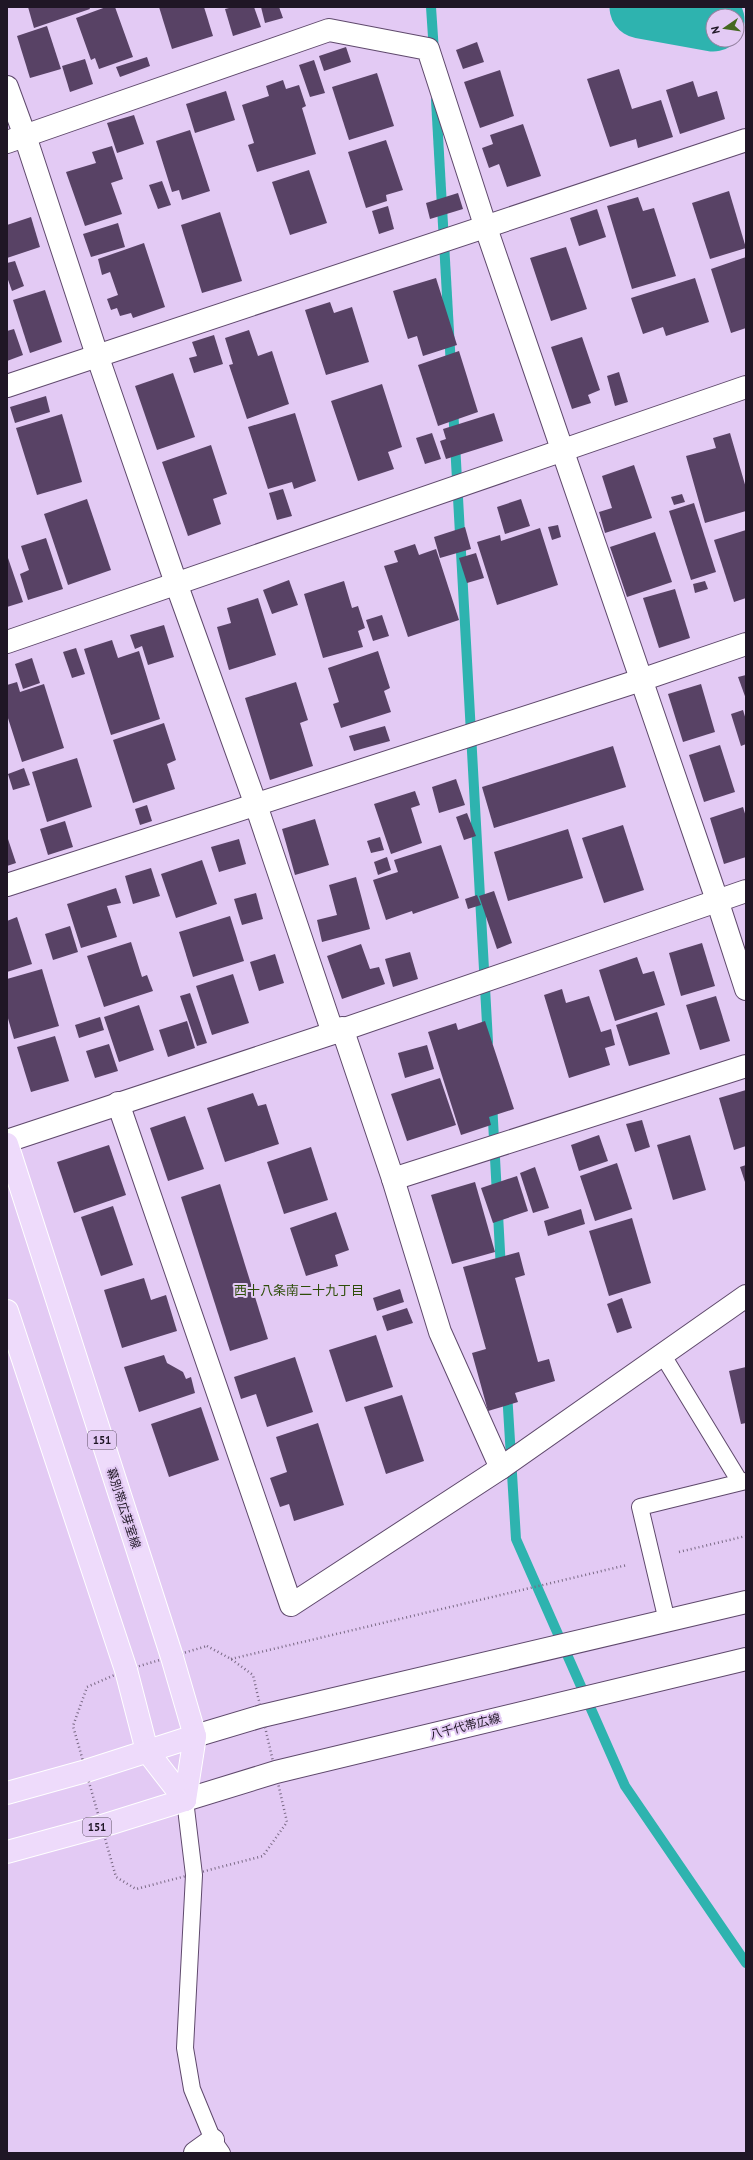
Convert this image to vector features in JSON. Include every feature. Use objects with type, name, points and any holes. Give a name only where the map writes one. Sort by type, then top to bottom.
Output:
[{"type":"main road","name":"幕別帯広芽室線","points":[[7,1144],[172,1657],[195,1736],[185,1800]]},
{"type":"main road","points":[[7,1311],[126,1670],[147,1751],[185,1800]]},
{"type":"main road","points":[[7,1793],[86,1771],[195,1736]]},
{"type":"main road","name":"151","points":[[7,1852],[185,1800]]},
{"type":"street","points":[[16,139],[329,30],[428,50],[486,228],[563,449],[640,680],[717,900],[746,989]]},
{"type":"street","points":[[7,87],[16,139],[97,355],[176,583],[393,1179],[440,1332],[501,1468]]},
{"type":"street","points":[[7,386],[97,355],[486,228],[746,140]]},
{"type":"street","points":[[7,642],[746,387]]},
{"type":"street","points":[[7,885],[640,680],[746,644]]},
{"type":"street","points":[[7,1141],[746,891]]},
{"type":"street","points":[[393,1179],[746,1066]]},
{"type":"street","points":[[118,1103],[291,1605],[501,1468],[746,1296]]},
{"type":"street","points":[[195,1736],[262,1716],[746,1602]]},
{"type":"street","name":"八千代帯広線","points":[[185,1800],[276,1772],[746,1658]]},
{"type":"street","points":[[195,2153],[218,2147]]},
{"type":"lane","points":[[662,1354],[743,1482],[640,1507],[667,1620]]},
{"type":"lane","points":[[185,1800],[194,1875],[185,2048],[192,2089],[218,2147]]},
{"type":"path","points":[[231,1659],[746,1536]]},
{"type":"building","points":[[28,7],[89,7],[90,9],[34,28]]},
{"type":"building","points":[[106,7],[115,7],[133,57],[99,69],[95,58],[91,60],[76,18]]},
{"type":"building","points":[[159,7],[204,7],[213,36],[172,49]]},
{"type":"building","points":[[233,7],[254,7],[261,27],[233,36],[225,9]]},
{"type":"building","points":[[261,7],[279,7],[283,18],[265,23]]},
{"type":"building","points":[[47,26],[61,69],[30,78],[17,36]]},
{"type":"building","points":[[477,42],[484,62],[463,69],[456,50]]},
{"type":"building","points":[[346,47],[351,62],[324,71],[319,56]]},
{"type":"building","points":[[147,57],[150,66],[120,77],[116,67]]},
{"type":"building","points":[[85,59],[93,84],[70,92],[62,66]]},
{"type":"building","points":[[314,60],[325,93],[310,97],[299,65]]},
{"type":"building","points":[[619,69],[632,109],[661,100],[673,137],[638,148],[636,139],[610,147],[587,79]]},
{"type":"building","points":[[500,70],[514,116],[480,128],[464,82]]},
{"type":"building","points":[[377,73],[394,126],[349,140],[332,87]]},
{"type":"building","points":[[283,80],[286,89],[299,85],[306,106],[302,108],[316,154],[257,172],[248,145],[254,143],[242,105],[269,96],[266,86]]},
{"type":"building","points":[[693,81],[698,97],[717,91],[725,119],[680,134],[666,90]]},
{"type":"building","points":[[226,91],[235,120],[195,133],[186,104]]},
{"type":"building","points":[[134,115],[144,144],[117,153],[107,123]]},
{"type":"building","points":[[523,124],[541,176],[507,187],[499,164],[489,168],[482,148],[493,144],[490,135]]},
{"type":"building","points":[[190,130],[210,191],[182,200],[179,190],[172,192],[156,141]]},
{"type":"building","points":[[386,140],[403,190],[386,195],[387,201],[366,208],[348,152]]},
{"type":"building","points":[[112,146],[123,179],[111,183],[122,214],[85,226],[66,172],[96,163],[92,152]]},
{"type":"building","points":[[309,170],[327,223],[290,235],[272,182]]},
{"type":"building","points":[[162,181],[171,205],[158,209],[149,185]]},
{"type":"building","points":[[729,191],[746,248],[710,259],[692,203]]},
{"type":"building","points":[[458,193],[463,209],[430,219],[426,203]]},
{"type":"building","points":[[638,197],[643,211],[654,208],[676,276],[632,289],[607,206]]},
{"type":"building","points":[[388,206],[394,229],[379,234],[372,211]]},
{"type":"building","points":[[597,209],[606,237],[579,246],[570,218]]},
{"type":"building","points":[[220,212],[242,281],[202,293],[181,225]]},
{"type":"building","points":[[31,217],[40,247],[7,258],[7,225]]},
{"type":"building","points":[[118,223],[125,247],[91,257],[83,234]]},
{"type":"building","points":[[144,243],[165,307],[133,318],[131,313],[120,316],[117,308],[111,310],[107,299],[118,295],[110,272],[102,275],[98,259]]},
{"type":"building","points":[[566,247],[587,309],[551,321],[530,258]]},
{"type":"building","points":[[746,257],[746,328],[731,333],[711,269]]},
{"type":"building","points":[[15,261],[24,286],[12,291],[7,277],[7,263]]},
{"type":"building","points":[[436,278],[457,345],[423,356],[417,336],[408,339],[393,291]]},
{"type":"building","points":[[695,278],[709,322],[666,336],[663,327],[643,334],[631,298]]},
{"type":"building","points":[[45,290],[62,342],[30,353],[13,300]]},
{"type":"building","points":[[330,302],[334,313],[352,307],[369,362],[326,375],[305,310]]},
{"type":"building","points":[[14,329],[23,355],[7,361],[7,331]]},
{"type":"building","points":[[249,330],[258,356],[272,351],[289,404],[247,419],[229,365],[233,364],[225,338]]},
{"type":"building","points":[[214,335],[223,364],[194,373],[189,358],[197,356],[192,342]]},
{"type":"building","points":[[582,337],[600,390],[588,395],[591,403],[572,409],[551,347]]},
{"type":"building","points":[[459,351],[478,412],[438,426],[418,365]]},
{"type":"building","points":[[619,372],[628,402],[615,406],[607,376]]},
{"type":"building","points":[[173,373],[195,437],[157,450],[135,386]]},
{"type":"building","points":[[382,384],[402,447],[388,452],[394,469],[358,481],[331,401]]},
{"type":"building","points":[[46,396],[50,412],[15,423],[10,407]]},
{"type":"building","points":[[295,413],[316,481],[294,489],[292,482],[268,489],[248,427]]},
{"type":"building","points":[[494,413],[503,441],[446,459],[440,441],[446,439],[443,429]]},
{"type":"building","points":[[62,414],[82,482],[37,495],[16,428]]},
{"type":"building","points":[[432,433],[441,459],[425,464],[416,438]]},
{"type":"building","points":[[730,433],[746,488],[746,511],[705,523],[686,456],[716,448],[713,438]]},
{"type":"building","points":[[211,445],[227,494],[213,499],[221,524],[188,536],[162,462]]},
{"type":"building","points":[[634,465],[652,518],[605,533],[599,512],[612,508],[602,476]]},
{"type":"building","points":[[283,489],[292,516],[277,520],[269,493]]},
{"type":"building","points":[[682,494],[685,502],[674,505],[671,497]]},
{"type":"building","points":[[87,499],[111,570],[68,585],[44,514]]},
{"type":"building","points":[[521,499],[530,526],[505,534],[497,507]]},
{"type":"building","points":[[694,503],[716,572],[691,580],[669,511]]},
{"type":"building","points":[[558,525],[561,537],[552,540],[548,527]]},
{"type":"building","points":[[465,527],[471,549],[440,558],[434,537]]},
{"type":"building","points":[[540,528],[558,585],[497,605],[477,542],[500,535],[501,541]]},
{"type":"building","points":[[746,530],[746,598],[734,602],[714,540]]},
{"type":"building","points":[[655,532],[672,582],[627,597],[610,547]]},
{"type":"building","points":[[46,538],[63,589],[28,600],[20,574],[29,570],[21,546]]},
{"type":"building","points":[[415,544],[419,555],[436,549],[459,620],[408,637],[384,566],[398,562],[394,551]]},
{"type":"building","points":[[476,553],[484,578],[467,583],[459,558]]},
{"type":"building","points":[[7,555],[23,602],[7,607]]},
{"type":"building","points":[[289,580],[298,605],[272,614],[263,590]]},
{"type":"building","points":[[344,581],[352,608],[358,606],[365,628],[358,631],[363,647],[323,658],[304,594]]},
{"type":"building","points":[[705,581],[708,589],[695,593],[693,584]]},
{"type":"building","points":[[675,589],[690,638],[659,648],[643,598]]},
{"type":"building","points":[[258,598],[276,655],[229,670],[217,627],[231,623],[227,608]]},
{"type":"building","points":[[382,615],[389,636],[373,641],[366,620]]},
{"type":"building","points":[[164,625],[174,657],[148,665],[142,646],[135,649],[130,635]]},
{"type":"building","points":[[112,640],[118,658],[139,651],[160,719],[111,735],[84,649]]},
{"type":"building","points":[[76,648],[85,674],[72,678],[63,652]]},
{"type":"building","points":[[378,651],[390,688],[384,691],[391,712],[341,728],[333,704],[339,702],[328,668]]},
{"type":"building","points":[[32,658],[40,683],[23,689],[15,664]]},
{"type":"building","points":[[746,675],[746,699],[738,677]]},
{"type":"building","points":[[17,682],[20,692],[44,684],[64,748],[22,762],[7,715],[7,685]]},
{"type":"building","points":[[296,682],[308,720],[300,723],[313,766],[270,780],[245,698]]},
{"type":"building","points":[[701,684],[715,732],[683,742],[668,694]]},
{"type":"building","points":[[743,710],[746,720],[746,744],[741,746],[731,714]]},
{"type":"building","points":[[164,723],[176,760],[167,764],[175,789],[133,803],[113,740]]},
{"type":"building","points":[[385,726],[390,741],[354,751],[349,736]]},
{"type":"building","points":[[720,745],[735,792],[704,802],[689,755]]},
{"type":"building","points":[[613,746],[626,787],[494,828],[482,787]]},
{"type":"building","points":[[77,758],[92,807],[47,822],[32,772]]},
{"type":"building","points":[[24,768],[30,785],[13,790],[8,774]]},
{"type":"building","points":[[456,779],[465,805],[439,813],[432,787]]},
{"type":"building","points":[[415,791],[420,805],[411,808],[422,843],[391,854],[374,804]]},
{"type":"building","points":[[147,805],[152,821],[140,825],[135,809]]},
{"type":"building","points":[[743,807],[746,817],[746,857],[724,864],[710,818]]},
{"type":"building","points":[[467,813],[476,836],[464,840],[456,817]]},
{"type":"building","points":[[315,819],[329,865],[295,875],[282,829]]},
{"type":"building","points":[[65,821],[73,847],[48,855],[40,829]]},
{"type":"building","points":[[623,825],[644,890],[604,903],[582,838]]},
{"type":"building","points":[[568,829],[583,878],[508,901],[494,852]]},
{"type":"building","points":[[7,836],[16,863],[7,866]]},
{"type":"building","points":[[380,837],[384,850],[371,853],[367,841]]},
{"type":"building","points":[[239,839],[246,864],[219,872],[211,847]]},
{"type":"building","points":[[441,845],[459,898],[413,914],[412,911],[386,920],[373,880],[398,872],[394,860]]},
{"type":"building","points":[[387,857],[391,870],[378,875],[374,862]]},
{"type":"building","points":[[202,860],[217,904],[176,918],[161,874]]},
{"type":"building","points":[[151,868],[160,896],[133,904],[125,876]]},
{"type":"building","points":[[356,877],[370,929],[322,942],[317,920],[337,915],[329,885]]},
{"type":"building","points":[[116,888],[121,903],[107,906],[117,937],[81,948],[67,904]]},
{"type":"building","points":[[494,891],[512,943],[497,949],[479,896]]},
{"type":"building","points":[[256,893],[263,919],[242,925],[234,899]]},
{"type":"building","points":[[477,895],[481,905],[468,909],[465,899]]},
{"type":"building","points":[[230,916],[244,961],[193,977],[179,932]]},
{"type":"building","points":[[17,917],[32,964],[7,972],[7,921]]},
{"type":"building","points":[[70,926],[78,952],[53,960],[45,934]]},
{"type":"building","points":[[131,942],[142,977],[147,975],[153,991],[104,1007],[87,956]]},
{"type":"building","points":[[702,943],[715,986],[681,996],[669,953]]},
{"type":"building","points":[[361,944],[370,969],[379,967],[385,984],[342,999],[327,956]]},
{"type":"building","points":[[410,952],[418,979],[393,987],[385,959]]},
{"type":"building","points":[[275,954],[284,983],[259,991],[250,962]]},
{"type":"building","points":[[637,957],[643,974],[654,971],[665,1005],[615,1021],[599,970]]},
{"type":"building","points":[[42,969],[59,1026],[14,1039],[7,1015],[7,979]]},
{"type":"building","points":[[233,974],[249,1023],[212,1035],[196,986]]},
{"type":"building","points":[[562,989],[566,1003],[589,996],[601,1032],[611,1029],[615,1045],[605,1048],[610,1065],[569,1078],[544,995]]},
{"type":"building","points":[[190,993],[207,1043],[197,1046],[180,996]]},
{"type":"building","points":[[716,996],[730,1041],[700,1050],[686,1005]]},
{"type":"building","points":[[139,1005],[154,1050],[119,1062],[104,1017]]},
{"type":"building","points":[[657,1012],[670,1054],[629,1066],[616,1025]]},
{"type":"building","points":[[100,1017],[104,1030],[79,1038],[75,1025]]},
{"type":"building","points":[[187,1021],[195,1048],[168,1057],[159,1030]]},
{"type":"building","points":[[485,1021],[514,1109],[489,1117],[491,1125],[461,1135],[428,1032],[456,1023],[458,1030]]},
{"type":"building","points":[[55,1036],[69,1081],[31,1092],[17,1047]]},
{"type":"building","points":[[109,1044],[118,1071],[95,1078],[86,1051]]},
{"type":"building","points":[[427,1045],[434,1069],[405,1078],[398,1053]]},
{"type":"building","points":[[440,1078],[456,1125],[407,1141],[391,1094]]},
{"type":"building","points":[[746,1090],[746,1146],[734,1150],[719,1098]]},
{"type":"building","points":[[253,1093],[258,1106],[266,1104],[279,1144],[225,1162],[207,1108]]},
{"type":"building","points":[[185,1116],[204,1169],[168,1181],[150,1128]]},
{"type":"building","points":[[642,1120],[650,1147],[635,1152],[626,1124]]},
{"type":"building","points":[[599,1135],[608,1161],[579,1171],[571,1145]]},
{"type":"building","points":[[690,1135],[706,1190],[673,1200],[657,1145]]},
{"type":"building","points":[[109,1145],[126,1195],[74,1213],[57,1162]]},
{"type":"building","points":[[311,1147],[328,1200],[284,1214],[267,1162]]},
{"type":"building","points":[[617,1163],[632,1209],[595,1221],[580,1176]]},
{"type":"building","points":[[746,1165],[746,1185],[740,1167]]},
{"type":"building","points":[[535,1167],[549,1208],[533,1213],[520,1173]]},
{"type":"building","points":[[517,1176],[528,1211],[493,1223],[481,1188]]},
{"type":"building","points":[[475,1182],[495,1252],[452,1264],[431,1195]]},
{"type":"building","points":[[220,1184],[268,1339],[230,1351],[181,1197]]},
{"type":"building","points":[[113,1206],[133,1265],[101,1276],[81,1217]]},
{"type":"building","points":[[581,1209],[585,1224],[548,1236],[544,1221]]},
{"type":"building","points":[[336,1212],[349,1250],[335,1255],[338,1266],[306,1276],[290,1228]]},
{"type":"building","points":[[632,1218],[651,1283],[609,1296],[589,1231]]},
{"type":"building","points":[[519,1252],[525,1275],[515,1278],[538,1362],[549,1359],[555,1381],[515,1393],[518,1402],[488,1411],[472,1353],[486,1349],[463,1267]]},
{"type":"building","points":[[144,1278],[151,1300],[166,1295],[177,1331],[122,1348],[104,1290]]},
{"type":"building","points":[[400,1289],[404,1302],[377,1311],[373,1298]]},
{"type":"building","points":[[622,1298],[632,1328],[617,1333],[607,1304]]},
{"type":"building","points":[[407,1308],[413,1323],[387,1331],[382,1316]]},
{"type":"building","points":[[376,1335],[393,1387],[346,1402],[329,1350]]},
{"type":"building","points":[[164,1355],[167,1363],[183,1372],[186,1379],[191,1377],[195,1393],[139,1412],[124,1367]]},
{"type":"building","points":[[295,1357],[313,1412],[267,1427],[256,1394],[241,1399],[234,1377]]},
{"type":"building","points":[[746,1367],[746,1423],[741,1424],[729,1371]]},
{"type":"building","points":[[402,1395],[424,1461],[386,1474],[364,1407]]},
{"type":"building","points":[[201,1407],[219,1460],[169,1477],[151,1424]]},
{"type":"building","points":[[318,1423],[344,1505],[294,1521],[289,1504],[280,1507],[270,1478],[287,1472],[276,1437]]},
{"type":"waterway","points":[[431,7],[434,52]]},
{"type":"waterway","points":[[641,7],[705,19]]},
{"type":"waterway","points":[[436,100],[451,367]]},
{"type":"waterway","points":[[453,407],[488,1042]]},
{"type":"waterway","points":[[492,1102],[501,1270]]},
{"type":"waterway","points":[[507,1392],[516,1539],[625,1786],[746,1963]]},
{"type":"district","name":"西十八条南二十九丁目","points":[[299,1290]]}]
